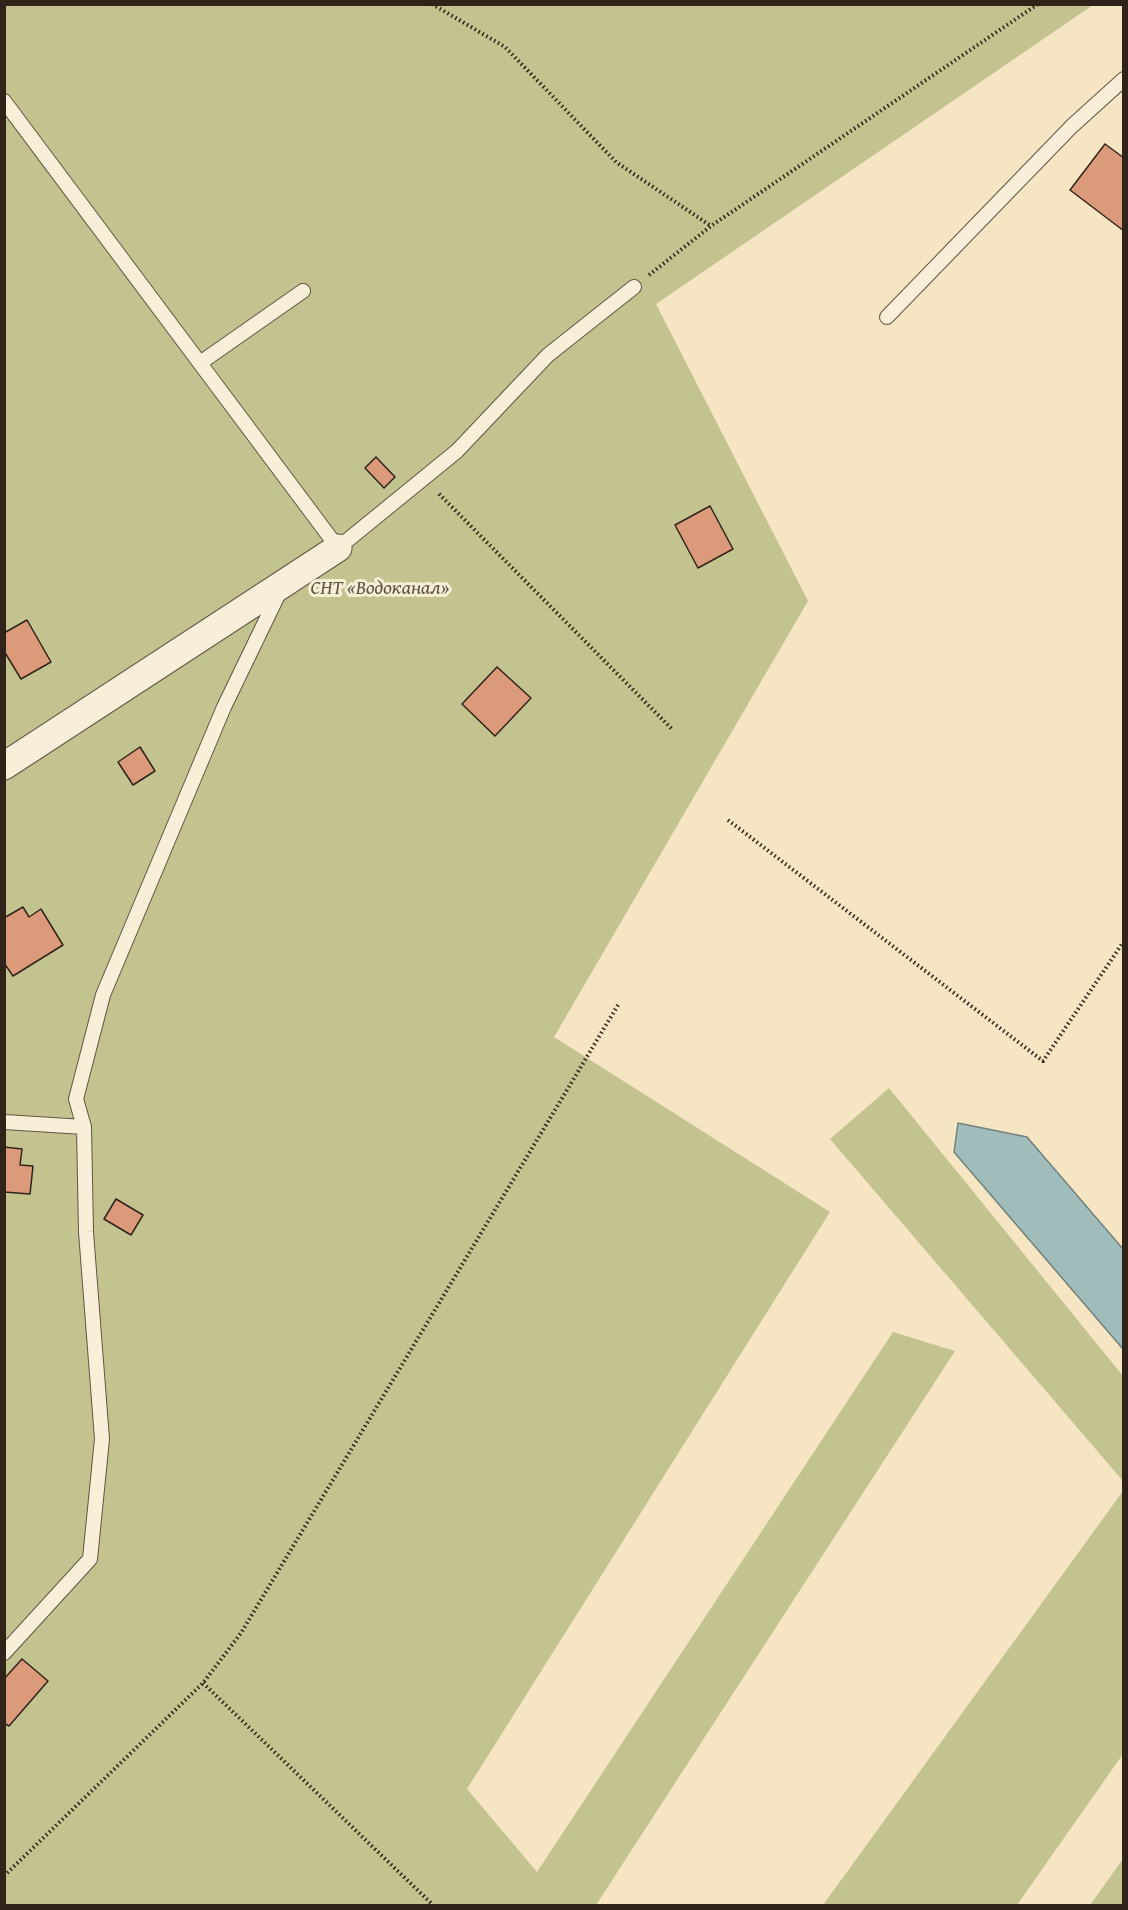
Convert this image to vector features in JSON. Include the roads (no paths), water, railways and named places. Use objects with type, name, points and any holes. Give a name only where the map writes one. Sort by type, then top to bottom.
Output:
[{"type":"street","points":[[4,766],[285,580],[338,548]]},
{"type":"lane","points":[[887,317],[1072,126],[1124,79]]},
{"type":"lane","points":[[4,101],[338,548],[457,451],[548,355],[634,287]]},
{"type":"lane","points":[[200,363],[303,291]]},
{"type":"lane","points":[[4,1653],[90,1559],[102,1439],[86,1232],[84,1127],[76,1099],[103,995],[224,707],[285,580]]},
{"type":"lane","points":[[4,1122],[84,1127]]},
{"type":"water","points":[[958,1123],[1027,1137],[1123,1249],[1123,1349],[954,1152]]},
{"type":"park label","name":"СНТ «Водоканал»","points":[[380,589]]}]
